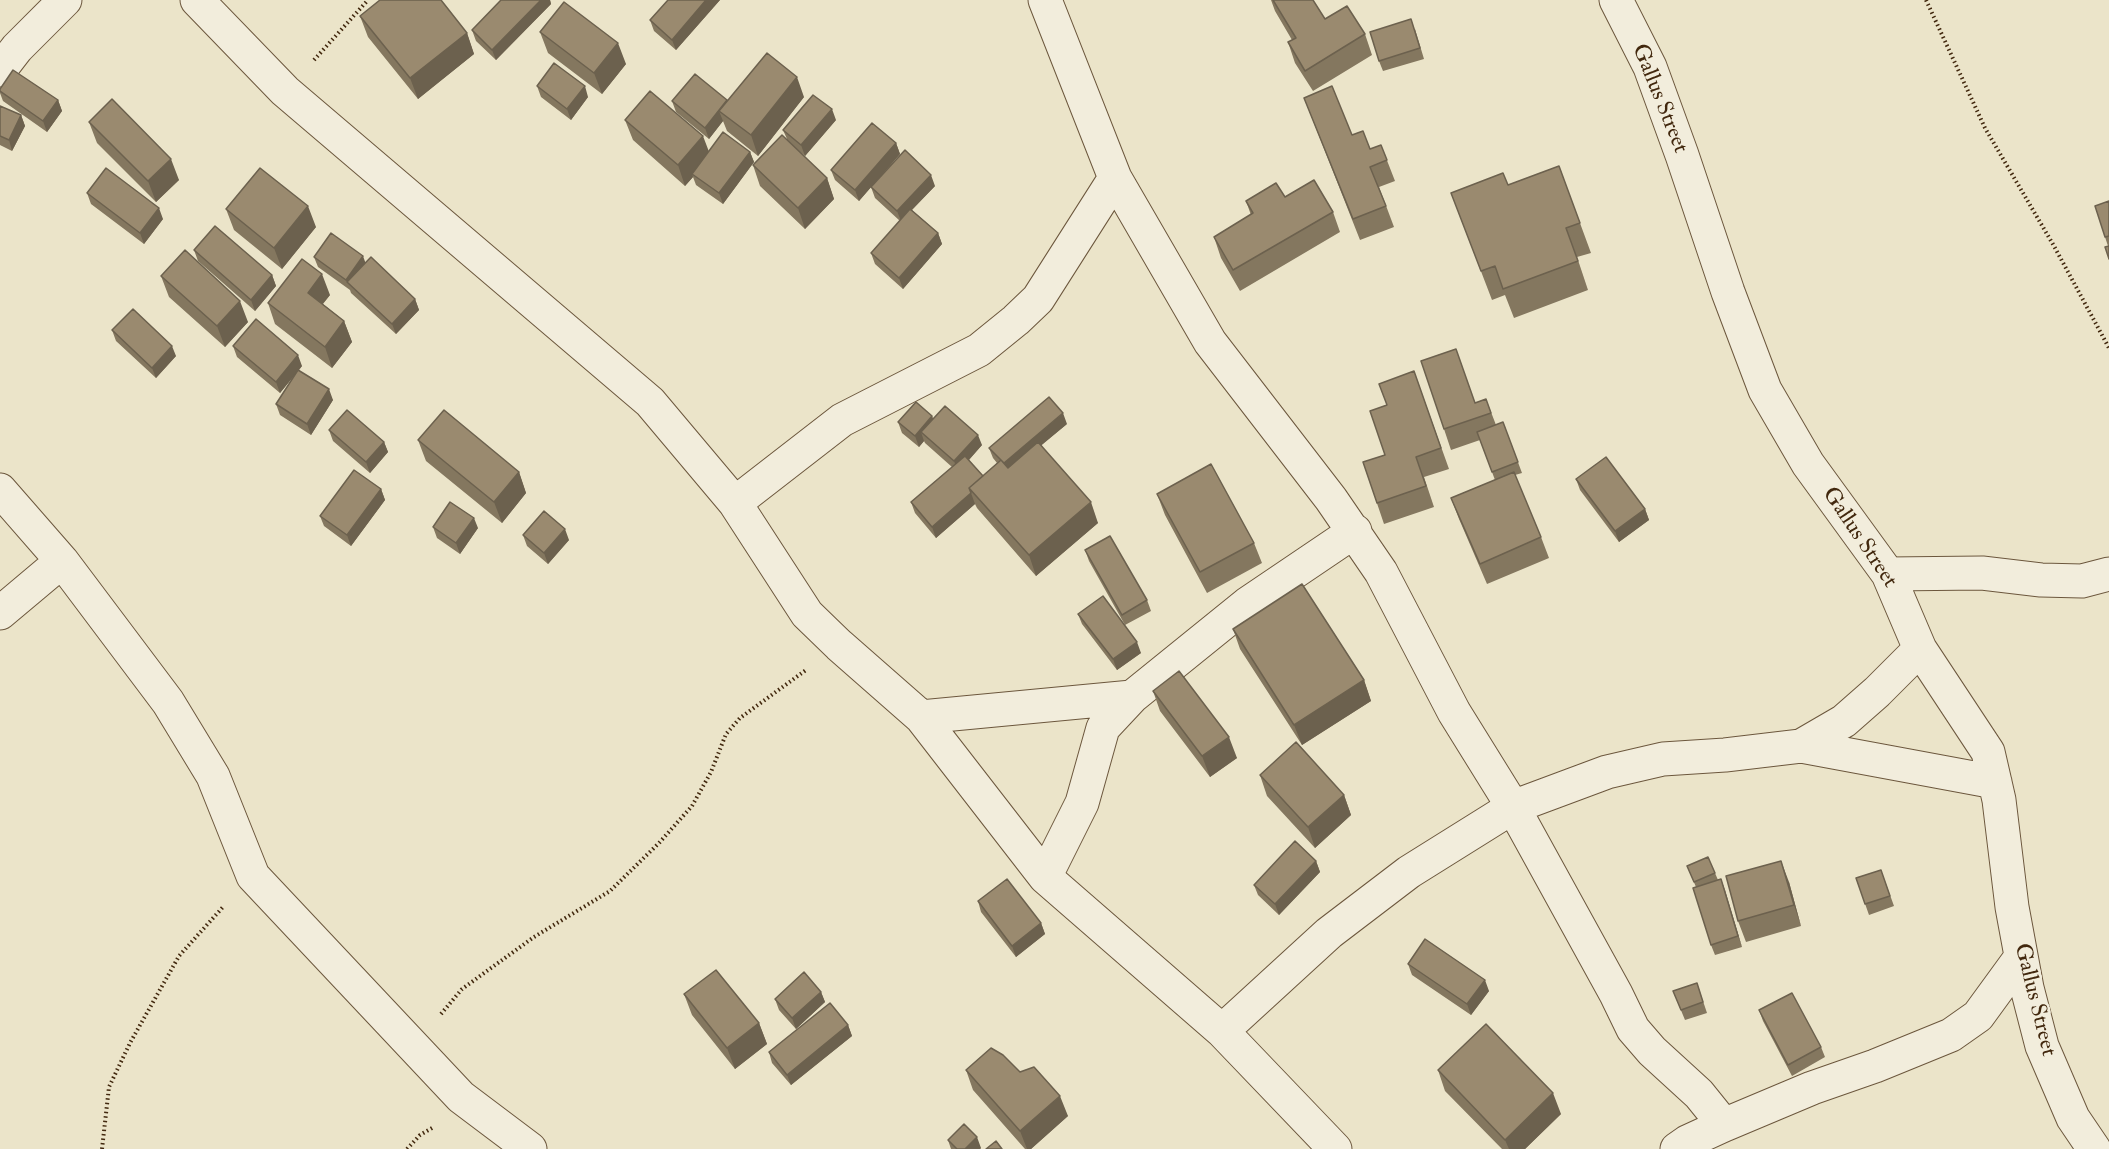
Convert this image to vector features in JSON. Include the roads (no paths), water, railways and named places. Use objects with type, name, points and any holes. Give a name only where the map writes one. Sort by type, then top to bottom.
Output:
[{"type":"street","points":[[0,70],[17,48],[64,0]]},
{"type":"street","points":[[197,0],[285,91],[650,402],[735,503],[807,614],[838,645],[921,717],[1045,877],[1222,1031],[1335,1149]]},
{"type":"street","points":[[1046,0],[1115,178],[1210,342],[1355,531],[1382,572],[1454,712],[1513,807],[1633,1029],[1652,1051],[1699,1094],[1724,1125]]},
{"type":"street","name":"Gallus Street","points":[[1616,0],[1650,67],[1728,292],[1765,390],[1808,464],[1888,574],[1920,649],[1988,752],[1999,800],[2012,907],[2021,957],[2042,1046],[2073,1118],[2094,1149]]},
{"type":"street","points":[[735,503],[842,420],[979,350],[1016,320],[1038,299],[1115,178]]},
{"type":"street","points":[[0,490],[62,561],[168,702],[213,776],[253,876],[461,1097],[530,1149]]},
{"type":"street","points":[[1045,877],[1082,803],[1103,728],[1132,697],[1247,604],[1355,531]]},
{"type":"street","points":[[0,613],[62,561]]},
{"type":"street","points":[[1888,574],[1982,573],[2041,580],[2082,581],[2109,574]]},
{"type":"street","points":[[1801,746],[1844,721],[1920,649]]},
{"type":"street","points":[[921,717],[1132,697]]},
{"type":"street","points":[[1222,1031],[1329,933],[1409,872],[1513,807],[1607,772],[1663,759],[1725,755],[1801,746],[1995,782]]},
{"type":"street","points":[[1677,1149],[1724,1125],[1812,1088],[1952,1035],[1978,1017],[2021,957]]}]
